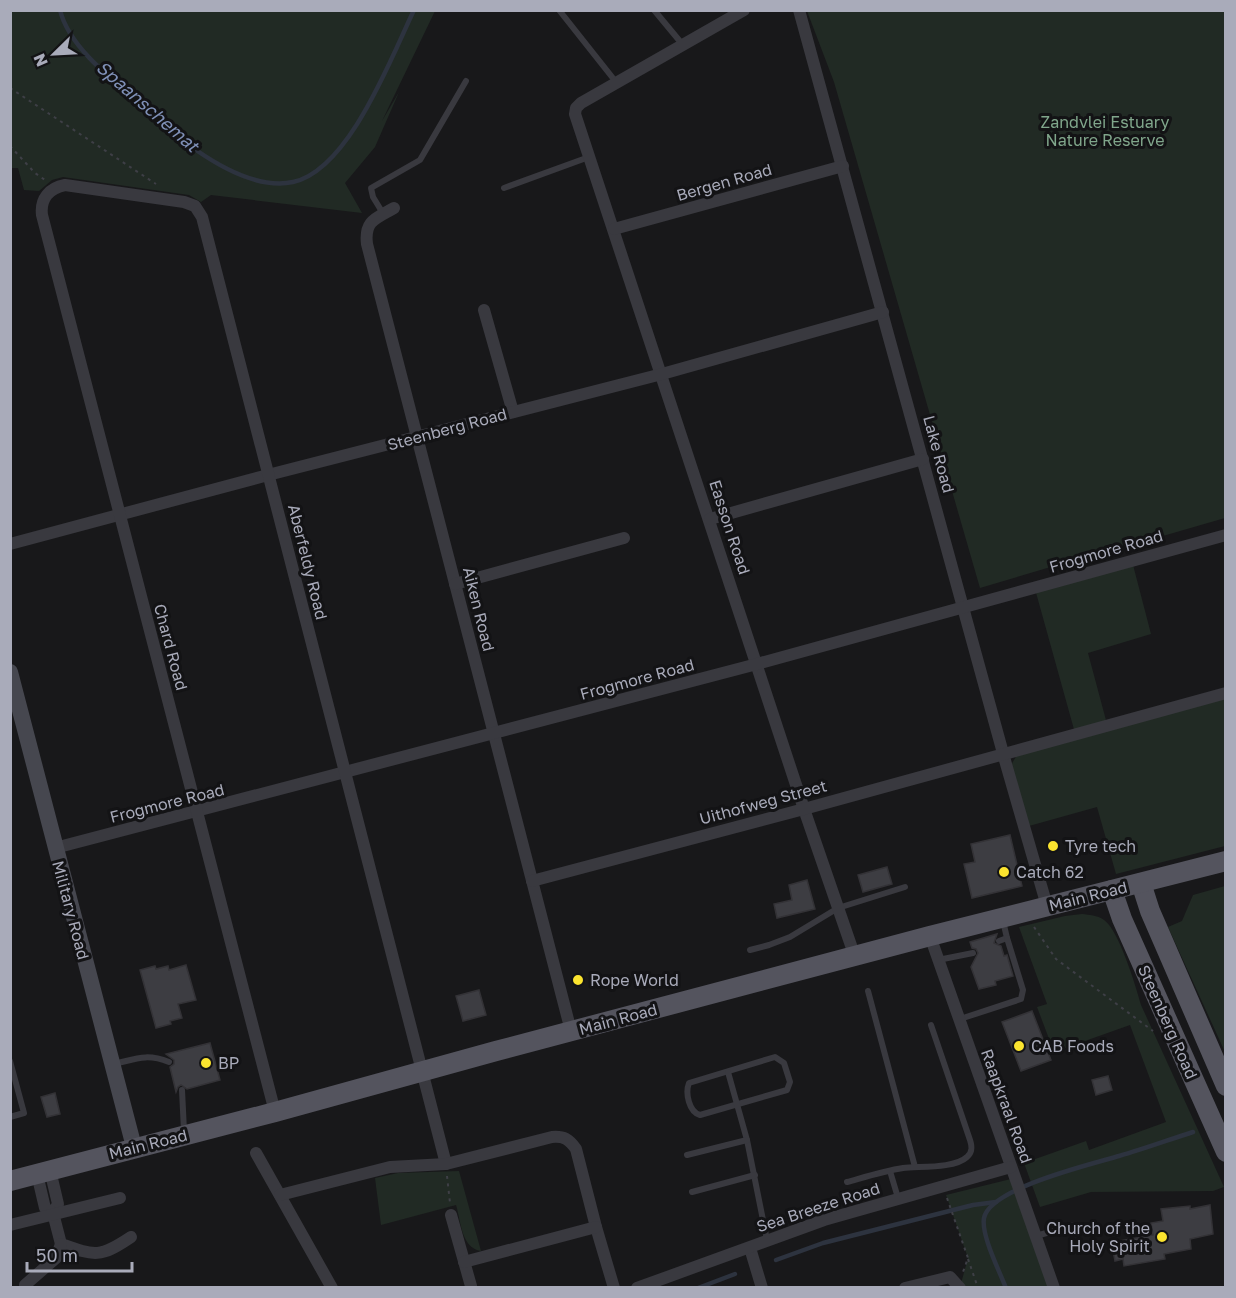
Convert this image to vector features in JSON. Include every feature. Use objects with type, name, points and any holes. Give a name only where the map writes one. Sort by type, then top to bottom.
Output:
[{"type":"main road","name":"Military Road","points":[[10,672],[134,1148]]},
{"type":"main road","name":"Main Road","points":[[10,1181],[275,1113],[571,1031],[930,936],[1226,861]]},
{"type":"main road","name":"Steenberg Road","points":[[1141,883],[1150,911],[1226,1086]]},
{"type":"main road","name":"Steenberg Road","points":[[1112,890],[1122,919],[1226,1152]]},
{"type":"street","points":[[616,83],[744,10]]},
{"type":"street","name":"Lake Road","points":[[799,10],[1047,906]]},
{"type":"street","name":"Easson Road","points":[[616,83],[581,103],[576,108],[575,114],[855,957]]},
{"type":"street","name":"Bergen Road","points":[[614,230],[843,166]]},
{"type":"street","points":[[53,189],[65,185],[184,202]]},
{"type":"street","name":"Chard Road","points":[[53,189],[41,206],[42,215],[275,1113]]},
{"type":"street","name":"Aberfeldy Road","points":[[184,202],[195,206],[202,218],[446,1164]]},
{"type":"street","name":"Aiken Road","points":[[389,212],[372,221],[367,227],[367,244],[571,1031]]},
{"type":"street","points":[[484,309],[513,412]]},
{"type":"street","name":"Steenberg Road","points":[[10,544],[662,374],[883,312]]},
{"type":"street","points":[[710,519],[923,459]]},
{"type":"street","name":"Frogmore Road","points":[[55,848],[345,774],[758,664],[1226,535]]},
{"type":"street","points":[[455,584],[624,538]]},
{"type":"street","name":"Uithofweg Street","points":[[532,881],[1226,693]]},
{"type":"street","name":"Raapkraal Road","points":[[930,936],[1054,1287]]},
{"type":"street","points":[[280,1195],[390,1167],[446,1164],[552,1137],[566,1138],[576,1149],[614,1287]]},
{"type":"street","points":[[256,1153],[332,1287]]},
{"type":"street","points":[[25,1286],[56,1258],[60,1244],[53,1213],[58,1204],[44,1172]]},
{"type":"street","name":"Sea Breeze Road","points":[[637,1287],[824,1220],[898,1198],[1013,1172]]},
{"type":"street","points":[[10,1225],[120,1198]]},
{"type":"street","points":[[452,1215],[471,1286]]},
{"type":"street","points":[[464,1262],[596,1227]]},
{"type":"street","points":[[60,1244],[90,1254],[103,1253],[131,1237]]},
{"type":"street","points":[[750,1248],[762,1287]]},
{"type":"street","points":[[905,1287],[950,1277],[960,1286]]},
{"type":"lane","points":[[559,10],[616,83]]},
{"type":"lane","points":[[654,10],[684,45]]},
{"type":"lane","points":[[389,212],[373,197],[371,188],[420,160],[466,81]]},
{"type":"lane","points":[[504,188],[590,157]]},
{"type":"lane","points":[[750,950],[790,937],[838,908],[904,887]]},
{"type":"lane","points":[[958,1020],[1021,999],[1023,990],[1002,918]]},
{"type":"lane","points":[[999,941],[1007,938]]},
{"type":"lane","points":[[938,960],[973,953]]},
{"type":"lane","points":[[868,991],[915,1167]]},
{"type":"lane","points":[[847,1182],[890,1171],[931,1167],[964,1159],[971,1151],[970,1140],[931,1025]]},
{"type":"lane","points":[[112,1065],[154,1056],[168,1062]]},
{"type":"lane","points":[[775,1057],[784,1063],[790,1082],[789,1088],[783,1092],[700,1115],[695,1114],[687,1088],[689,1083],[728,1072],[775,1057]]},
{"type":"lane","points":[[10,1061],[24,1113],[10,1117]]},
{"type":"lane","points":[[728,1072],[747,1140],[767,1240]]},
{"type":"lane","points":[[182,1090],[185,1135]]},
{"type":"lane","points":[[687,1155],[747,1140]]},
{"type":"lane","points":[[890,1171],[898,1198]]},
{"type":"lane","points":[[692,1192],[755,1176]]},
{"type":"lane","points":[[1036,1236],[1074,1225]]},
{"type":"path","points":[[10,88],[184,202]]},
{"type":"path","points":[[10,146],[34,173],[53,189]]},
{"type":"path","points":[[1031,922],[1056,959],[1142,1025],[1158,1034]]},
{"type":"path","points":[[446,1164],[452,1215]]},
{"type":"path","points":[[948,1203],[978,1287]]},
{"type":"path","points":[[960,1286],[968,1258]]},
{"type":"green space","points":[[11,10],[435,11],[382,121],[399,92],[375,147],[345,183],[362,213],[211,195],[201,202],[189,195],[63,177],[52,180],[39,191],[24,190],[18,168],[11,168]]},
{"type":"green space","name":"Zandvlei Estuary Nature Reserve","points":[[807,11],[1225,11],[1225,518],[1149,540],[1148,538],[980,588],[834,82]]},
{"type":"green space","points":[[1132,561],[1151,634],[1088,653],[1107,724],[1225,693],[1225,846],[1116,874],[1097,807],[1029,826],[1011,765],[1017,755],[1075,733],[1035,589]]},
{"type":"green space","points":[[1226,886],[1225,1052],[1168,927],[1182,921],[1193,895]]},
{"type":"green space","points":[[1082,914],[1104,920],[1115,935],[1141,1005],[1224,1187],[1213,1191],[1091,1192],[1040,1207],[1024,1163],[1086,1141],[1089,1150],[1166,1122],[1130,1025],[1054,1052],[1037,1007],[1047,1004],[1019,927]]},
{"type":"green space","points":[[459,1171],[481,1251],[469,1245],[456,1205],[381,1225],[375,1178],[398,1173]]},
{"type":"green space","points":[[1015,1178],[1055,1287],[960,1287],[968,1258],[946,1195]]},
{"type":"building","points":[[1010,835],[1022,886],[972,898],[964,864],[975,862],[971,844]]},
{"type":"building","points":[[887,867],[892,884],[863,892],[858,875]]},
{"type":"building","points":[[807,880],[815,909],[777,918],[774,904],[792,900],[789,885]]},
{"type":"building","points":[[997,934],[994,943],[1001,946],[1004,956],[1007,955],[1013,976],[995,981],[996,985],[979,989],[971,967],[978,953],[972,948],[970,942]]},
{"type":"building","points":[[186,965],[196,1000],[178,1004],[182,1018],[156,1028],[140,970],[155,966],[156,969],[168,966],[169,970]]},
{"type":"building","points":[[479,990],[486,1015],[463,1021],[456,996]]},
{"type":"building","points":[[1032,1011],[1051,1060],[1021,1071],[1002,1022]]},
{"type":"building","points":[[210,1043],[220,1080],[187,1089],[181,1085],[176,1092],[170,1067],[174,1064],[174,1060],[166,1054]]},
{"type":"building","points":[[1108,1076],[1112,1090],[1096,1095],[1092,1080]]},
{"type":"building","points":[[55,1093],[60,1114],[47,1117],[41,1097]]},
{"type":"building","name":"Church of the Holy Spirit","points":[[1210,1205],[1213,1234],[1190,1239],[1191,1249],[1164,1254],[1165,1259],[1124,1266],[1123,1259],[1115,1261],[1113,1250],[1121,1248],[1119,1241],[1153,1235],[1151,1223],[1163,1221],[1161,1209],[1190,1206],[1190,1209]]},
{"type":"waterway","name":"Spaanschemat","points":[[60,10],[74,39],[85,53],[184,141],[229,170],[255,180],[280,183],[293,182],[313,173],[332,157],[350,135],[380,82],[414,10]]},
{"type":"waterway","points":[[1006,1288],[985,1234],[984,1218],[990,1207],[1022,1187],[1193,1132]]},
{"type":"waterway","points":[[776,1260],[823,1243],[973,1205],[996,1202]]},
{"type":"waterway","points":[[698,1288],[735,1274]]},
{"type":"place","name":"Tyre tech","points":[[1053,846]]},
{"type":"place","name":"Catch 62","points":[[1004,872]]},
{"type":"place","name":"Rope World","points":[[578,980]]},
{"type":"place","name":"CAB Foods","points":[[1019,1046]]},
{"type":"place","name":"BP","points":[[206,1063]]},
{"type":"place","name":"Church of the Holy Spirit","points":[[1162,1237]]}]
